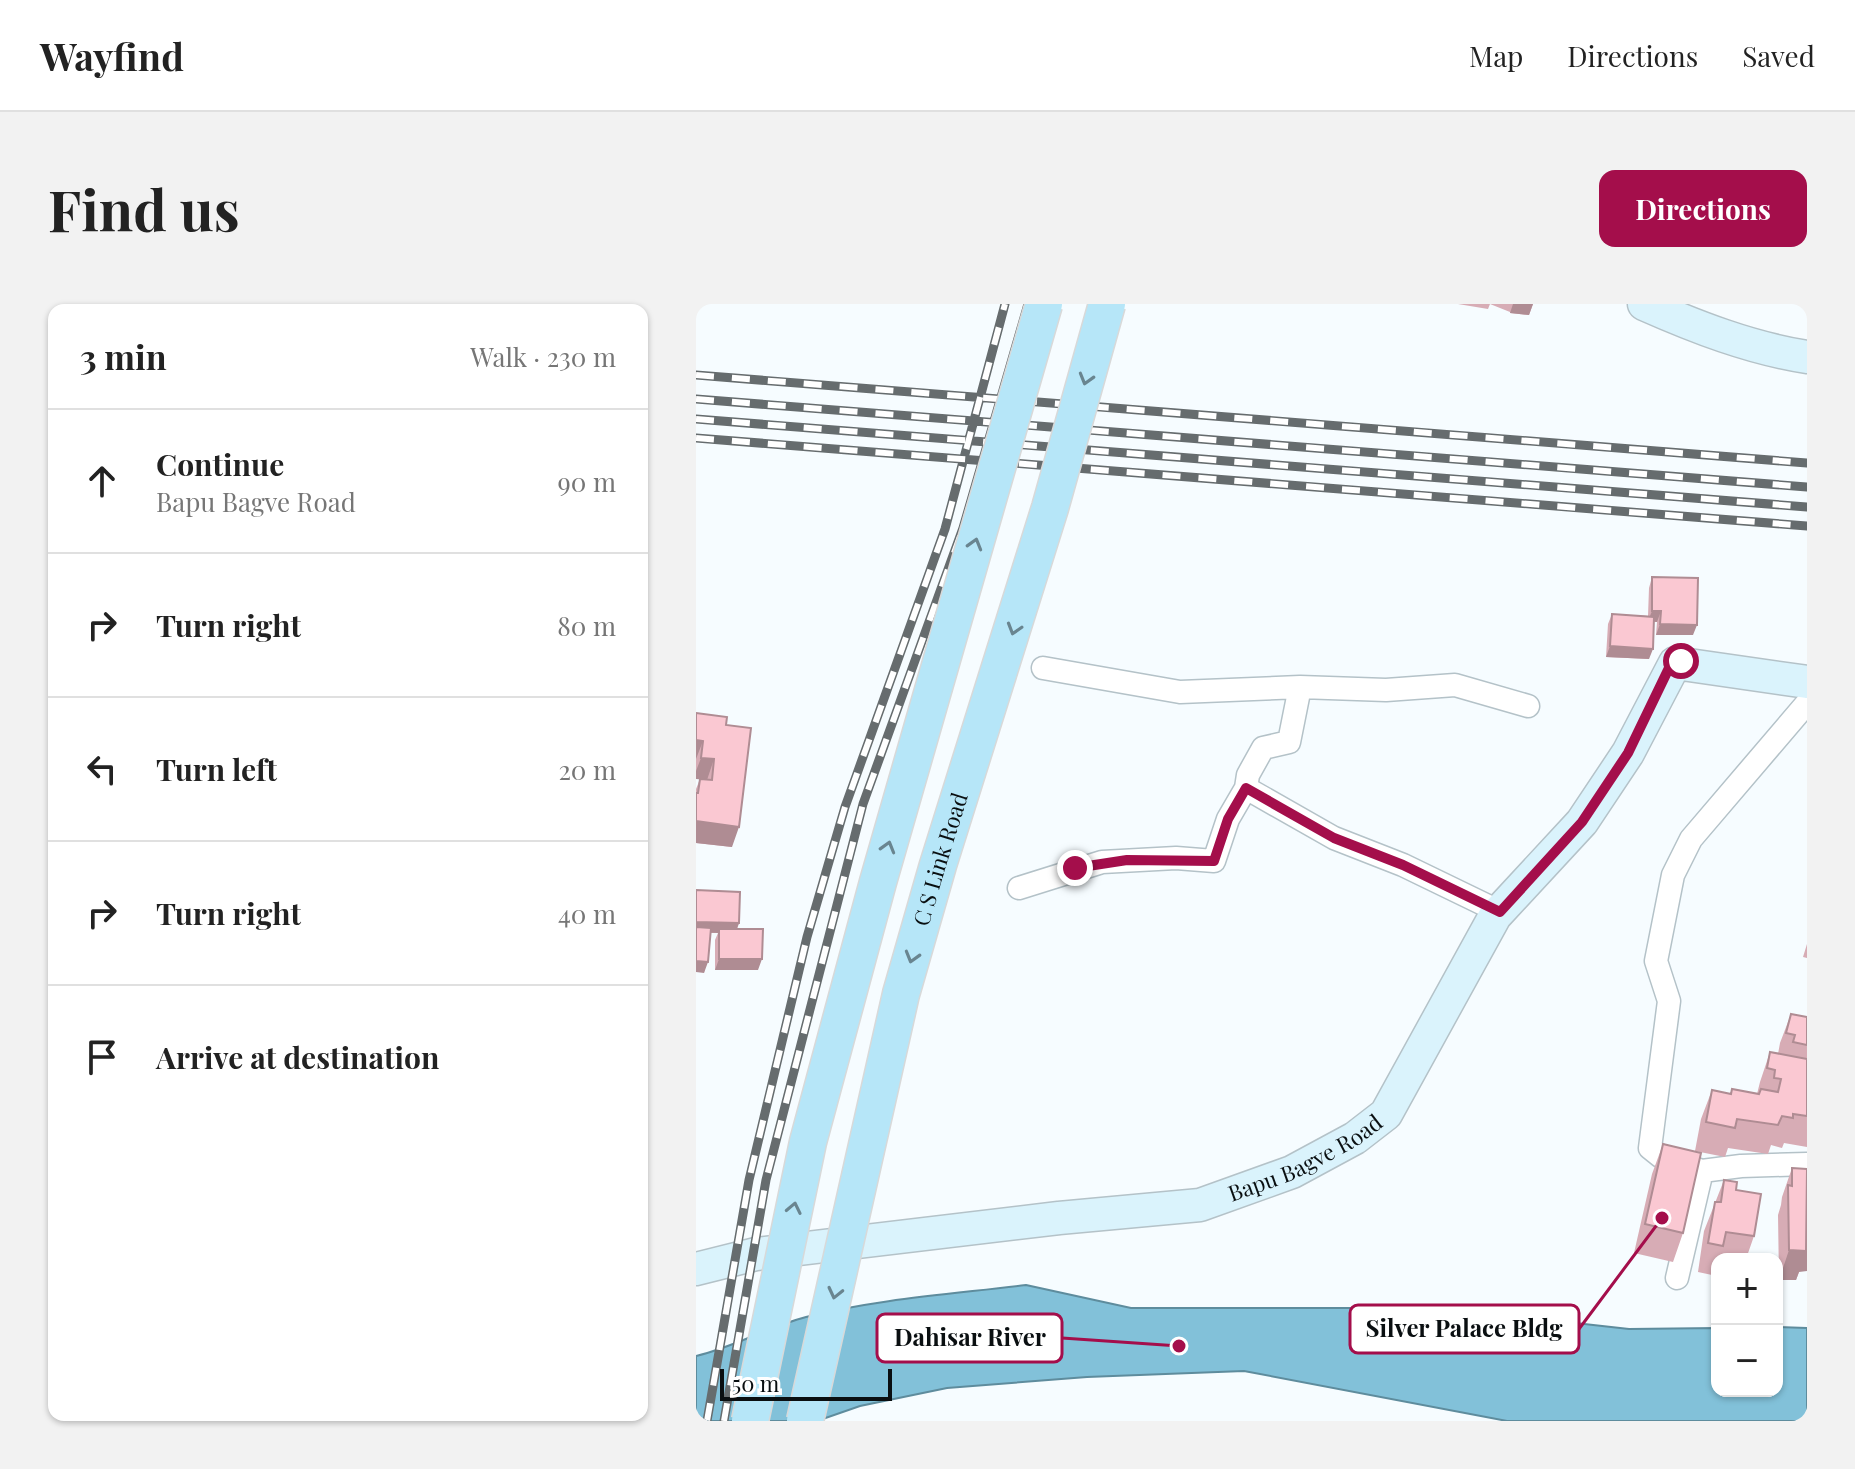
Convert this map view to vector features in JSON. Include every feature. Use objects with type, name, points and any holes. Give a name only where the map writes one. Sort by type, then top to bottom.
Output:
[{"type":"main road","points":[[750,1421],[808,1142],[878,882],[1044,304]]},
{"type":"main road","name":"C S Link Road","points":[[805,1421],[901,994],[938,865],[1050,508],[1107,304]]},
{"type":"street","points":[[1644,304],[1691,324],[1778,352],[1807,357]]},
{"type":"street","name":"Bapu Bagve Road","points":[[696,1269],[756,1254],[1059,1218],[1200,1205],[1292,1172],[1355,1138],[1386,1114],[1455,994],[1473,951],[1500,912],[1582,822],[1628,753],[1675,663],[1681,661],[1807,682]]},
{"type":"street","points":[[1043,668],[1180,692],[1300,687],[1386,690],[1455,685],[1528,706]]},
{"type":"street","points":[[1019,888],[1102,862],[1176,858],[1214,861],[1228,819],[1246,788],[1248,775],[1263,748],[1289,742],[1300,687]]},
{"type":"street","points":[[1807,703],[1691,839],[1673,875],[1656,961],[1669,1001],[1650,1148],[1660,1156],[1702,1171],[1807,1164]]},
{"type":"street","points":[[1246,788],[1334,838],[1403,865],[1500,912]]},
{"type":"street","points":[[1677,1278],[1702,1171]]},
{"type":"water","points":[[1026,1285],[1131,1308],[1442,1308],[1629,1329],[1711,1328],[1711,1397],[1783,1397],[1783,1327],[1807,1328],[1807,1421],[1507,1421],[1244,1371],[1087,1377],[947,1388],[860,1406],[817,1421],[696,1421],[696,1356],[792,1321],[915,1298]]},
{"type":"building","points":[[1652,577],[1698,578],[1697,625],[1660,624],[1661,611],[1652,611]]},
{"type":"building","points":[[1612,614],[1654,617],[1653,649],[1610,646]]},
{"type":"building","points":[[696,713],[727,717],[726,725],[751,728],[739,827],[696,821],[696,793],[700,779],[712,780],[714,759],[701,758],[703,741],[696,740]]},
{"type":"building","points":[[696,890],[740,892],[739,923],[696,922]]},
{"type":"building","points":[[696,927],[711,928],[708,962],[696,961]]},
{"type":"building","points":[[719,929],[763,929],[762,959],[719,959]]},
{"type":"building","points":[[1791,1014],[1807,1017],[1807,1045],[1793,1042],[1795,1035],[1786,1033]]},
{"type":"building","points":[[1770,1052],[1807,1059],[1807,1116],[1782,1116],[1778,1125],[1737,1119],[1735,1128],[1706,1122],[1712,1090],[1731,1094],[1732,1089],[1759,1094],[1761,1089],[1778,1092],[1781,1079],[1774,1078],[1775,1070],[1767,1068]]},
{"type":"building","points":[[1663,1144],[1701,1153],[1683,1233],[1645,1224]]},
{"type":"building","points":[[1792,1168],[1807,1169],[1806,1251],[1789,1250],[1788,1185],[1792,1186]]},
{"type":"building","points":[[1724,1180],[1737,1182],[1736,1190],[1761,1194],[1754,1236],[1726,1232],[1723,1246],[1708,1243],[1715,1202],[1721,1202]]},
{"type":"railway","points":[[707,1421],[749,1180],[807,937],[845,807],[945,529],[1005,304]]},
{"type":"railway","points":[[724,1421],[766,1180],[863,804],[963,528],[1028,304]]},
{"type":"railway","points":[[696,375],[1807,463]]},
{"type":"railway","points":[[696,399],[1807,487]]},
{"type":"railway","points":[[696,419],[1807,507]]},
{"type":"railway","points":[[696,438],[1807,526]]},
{"type":"place","name":"Silver Palace Bldg","points":[[1662,1218]]},
{"type":"place","name":"Dahisar River","points":[[1179,1346]]},
{"type":"route","points":[[1075,868],[1127,860],[1176,858],[1214,861],[1228,819],[1246,788],[1334,838],[1403,865],[1500,912],[1582,822],[1628,753],[1669,668],[1681,661]]}]
